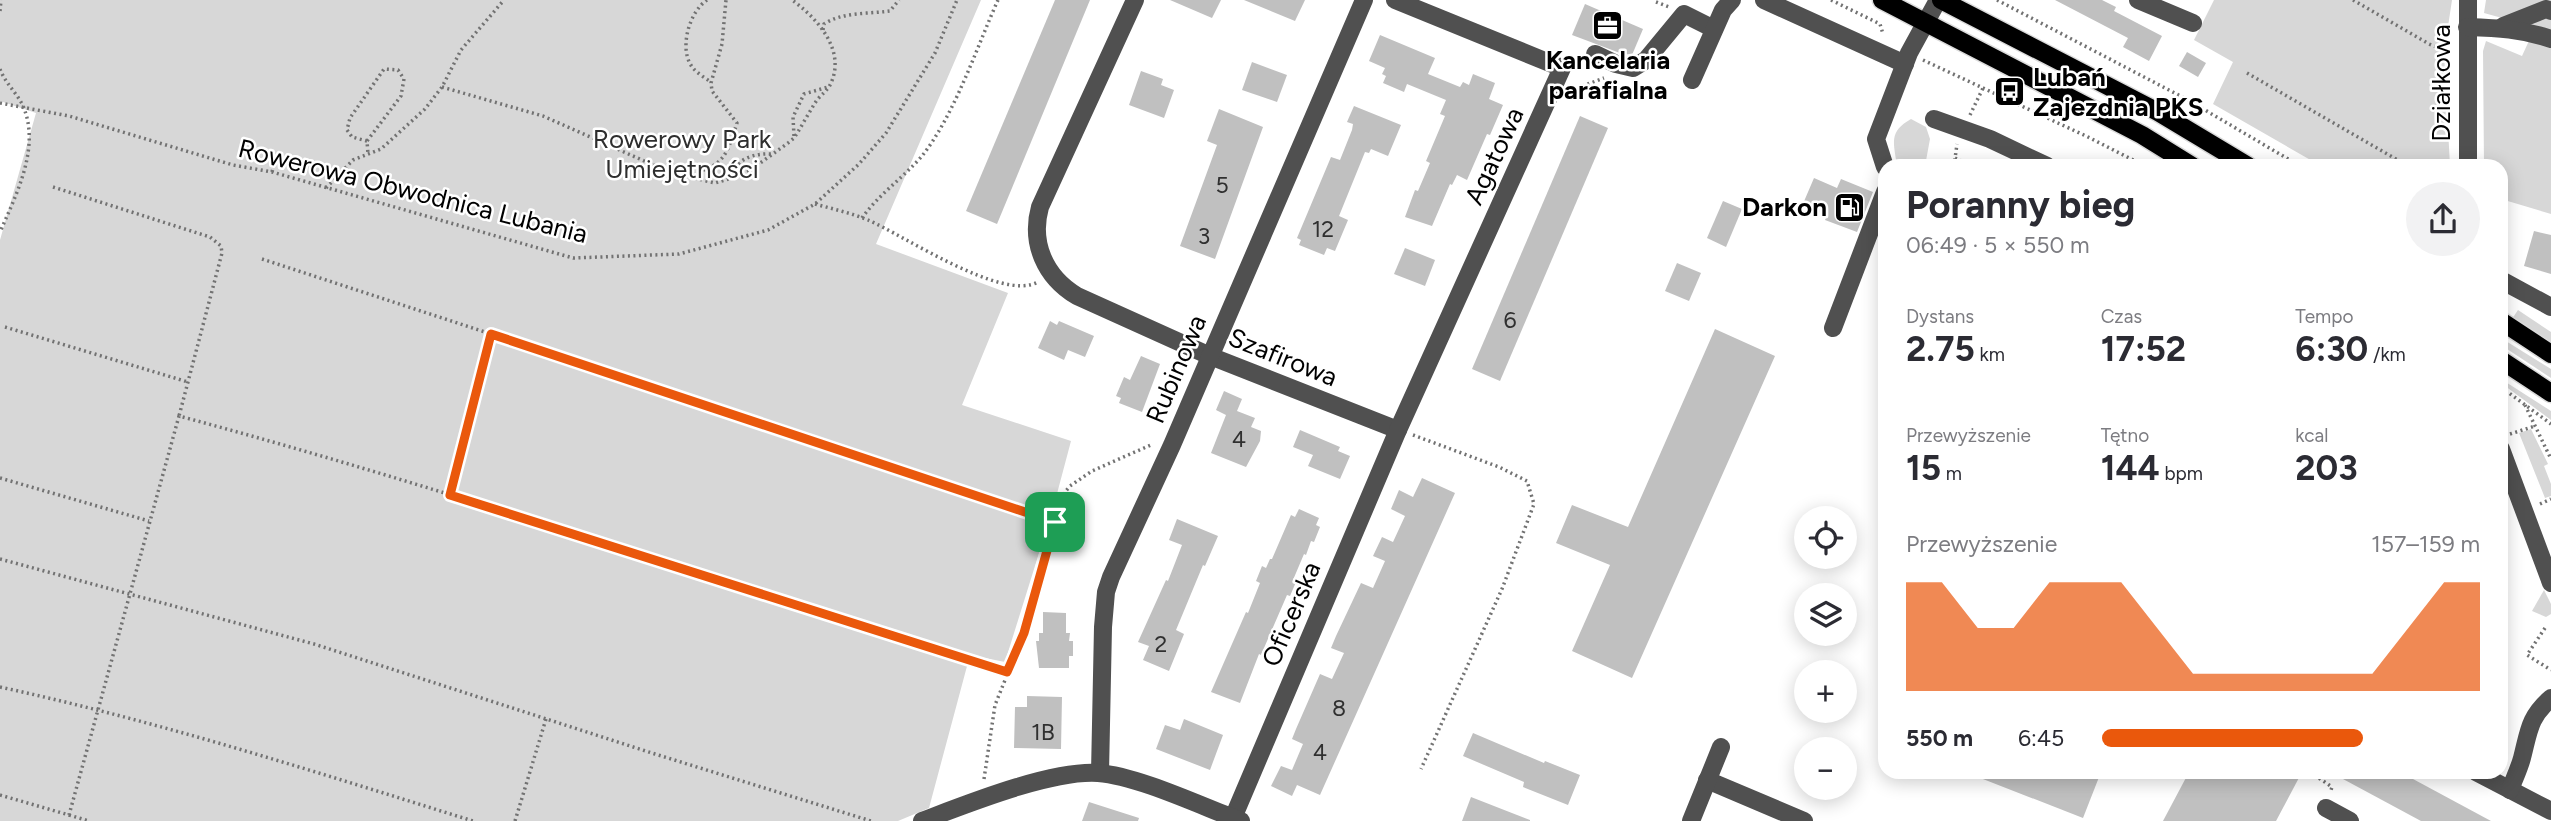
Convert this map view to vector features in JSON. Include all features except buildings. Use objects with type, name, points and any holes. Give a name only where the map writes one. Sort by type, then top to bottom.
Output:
[{"type":"main road","points":[[1882,0],[2142,135],[2181,159]]},
{"type":"main road","points":[[1939,0],[2163,115],[2236,159]]},
{"type":"main road","points":[[2508,326],[2551,354]]},
{"type":"main road","points":[[2508,365],[2551,393]]},
{"type":"street","points":[[1049,269],[1036,234],[1040,207],[1135,0]]},
{"type":"street","name":"Rubinowa","points":[[1100,773],[1102,628],[1106,592],[1364,0]]},
{"type":"street","name":"Agatowa","points":[[1395,0],[1562,68],[1398,430]]},
{"type":"street","points":[[1692,80],[1723,10],[1732,0]]},
{"type":"street","points":[[1764,0],[1907,58]]},
{"type":"street","points":[[1882,159],[1876,139],[1907,58],[1924,22],[1939,0]]},
{"type":"street","points":[[2138,0],[2193,23]]},
{"type":"street","name":"Działkowa","points":[[2468,0],[2468,159]]},
{"type":"street","points":[[1595,54],[1633,68],[1646,60],[1688,7],[1714,29]]},
{"type":"street","points":[[2500,27],[2546,9],[2551,11]]},
{"type":"street","points":[[2467,27],[2526,30],[2551,39]]},
{"type":"street","points":[[1934,119],[1990,139],[2032,159]]},
{"type":"street","points":[[1833,328],[1878,210]]},
{"type":"street","name":"Szafirowa","points":[[1049,269],[1066,290],[1077,296],[1210,356],[1398,430]]},
{"type":"street","points":[[2508,284],[2551,307]]},
{"type":"street","name":"Oficerska","points":[[1237,820],[1398,430]]},
{"type":"street","points":[[2508,454],[2551,583]]},
{"type":"street","points":[[2510,790],[2523,756],[2531,721],[2541,706],[2551,698]]},
{"type":"street","points":[[1691,821],[1721,747]]},
{"type":"street","points":[[922,821],[944,817],[984,799],[1069,775],[1100,773],[1131,780],[1237,820]]},
{"type":"street","points":[[2489,779],[2551,811]]},
{"type":"street","points":[[1707,780],[1804,821]]},
{"type":"street","points":[[2326,808],[2350,821]]},
{"type":"path","points":[[0,11],[1,0]]},
{"type":"path","points":[[326,188],[353,160],[381,149],[425,109],[442,87],[461,50],[504,0]]},
{"type":"path","points":[[707,0],[700,5],[687,28],[688,53],[691,66],[712,83]]},
{"type":"path","points":[[684,176],[712,169],[727,152],[737,123],[712,90],[722,44],[726,0]]},
{"type":"path","points":[[442,87],[543,116],[669,172],[715,183],[745,174],[794,138],[818,99],[830,86],[836,70],[831,41],[808,12],[792,0]]},
{"type":"path","points":[[823,30],[824,24],[836,16],[859,16],[890,11],[899,0]]},
{"type":"path","name":"Rowerowa Obwodnica Lubania","points":[[0,103],[69,116],[233,165],[272,172],[573,258],[678,254],[768,230],[815,204],[859,164],[886,133],[935,53],[957,0]]},
{"type":"path","points":[[862,218],[870,206],[892,188],[922,156],[942,128],[998,0]]},
{"type":"path","points":[[1831,0],[1880,24],[1885,40],[1907,58],[2006,99],[2130,159]]},
{"type":"path","points":[[1997,0],[2188,100],[2288,159]]},
{"type":"path","points":[[2353,0],[2429,44],[2467,61]]},
{"type":"path","points":[[1550,97],[1613,74],[1619,65]]},
{"type":"path","points":[[0,69],[23,107],[28,123],[28,153],[19,187],[0,232]]},
{"type":"path","points":[[367,141],[352,137],[347,130],[350,118],[384,69],[398,70],[404,79],[401,96],[367,141],[368,154]]},
{"type":"path","points":[[2247,73],[2396,159]]},
{"type":"path","points":[[794,138],[793,117],[804,94],[830,86]]},
{"type":"path","points":[[442,87],[494,102]]},
{"type":"path","points":[[2006,99],[2010,92]]},
{"type":"path","points":[[730,178],[733,170],[747,156],[775,154]]},
{"type":"path","points":[[272,172],[276,157]]},
{"type":"path","points":[[53,187],[210,237],[221,246],[222,253],[69,815]]},
{"type":"path","points":[[815,204],[862,218],[989,280],[1014,287],[1033,285],[1049,269]]},
{"type":"path","points":[[262,259],[1055,522]]},
{"type":"path","points":[[5,327],[188,382]]},
{"type":"path","points":[[450,495],[491,334]]},
{"type":"path","points":[[2508,392],[2551,424]]},
{"type":"path","points":[[2524,404],[2551,459]]},
{"type":"path","points":[[179,416],[318,453],[1007,672]]},
{"type":"path","points":[[2508,440],[2535,426]]},
{"type":"path","points":[[1398,430],[1499,467],[1527,481],[1534,504],[1502,589],[1421,769]]},
{"type":"path","points":[[984,799],[984,777],[992,718],[1007,672],[1024,633],[1060,498],[1070,486],[1092,471],[1159,441],[1172,445]]},
{"type":"path","points":[[0,478],[149,521]]},
{"type":"path","points":[[0,559],[314,644],[871,821]]},
{"type":"path","points":[[2545,628],[2527,655],[2551,670]]},
{"type":"path","points":[[0,687],[97,708],[263,755],[473,821]]},
{"type":"path","points":[[515,821],[546,719]]},
{"type":"path","points":[[2320,779],[2332,787],[2326,808]]},
{"type":"path","points":[[0,795],[89,821]]},
{"type":"green space","name":"Rowerowy Park Umiejętności","points":[[0,0],[981,0],[876,244],[1008,293],[962,405],[1071,441],[1005,662],[970,655],[929,808],[898,821],[0,821],[0,240],[36,113],[0,101]]},
{"type":"green space","points":[[2214,0],[2452,0],[2444,53],[2450,159],[2309,159],[2213,104],[2233,62],[2194,40]]},
{"type":"green space","points":[[2486,0],[2551,0],[2551,214],[2508,201],[2508,159],[2484,159],[2483,51],[2486,41],[2522,56],[2533,32],[2484,13]]},
{"type":"green space","points":[[1911,119],[1926,127],[1930,139],[1926,159],[1896,159],[1894,139]]},
{"type":"green space","points":[[2518,310],[2551,332],[2551,344],[2512,319]]},
{"type":"green space","points":[[2508,342],[2551,369],[2551,378],[2508,350]]},
{"type":"green space","points":[[2508,383],[2551,411],[2551,420],[2508,388]]},
{"type":"green space","points":[[2531,429],[2548,464],[2544,466],[2551,484],[2551,496],[2545,498],[2519,433]]},
{"type":"green space","points":[[2544,590],[2551,604],[2551,614],[2546,617],[2532,611]]},
{"type":"place","name":"Kancelaria parafialna","points":[[1608,25]]},
{"type":"place","name":"Lubań Zajezdnia PKS","points":[[2010,92]]},
{"type":"place","name":"Darkon","points":[[1850,207]]},
{"type":"route","points":[[491,334],[1055,522],[1024,633],[1007,672],[845,622],[558,527],[450,495],[491,334]]}]
